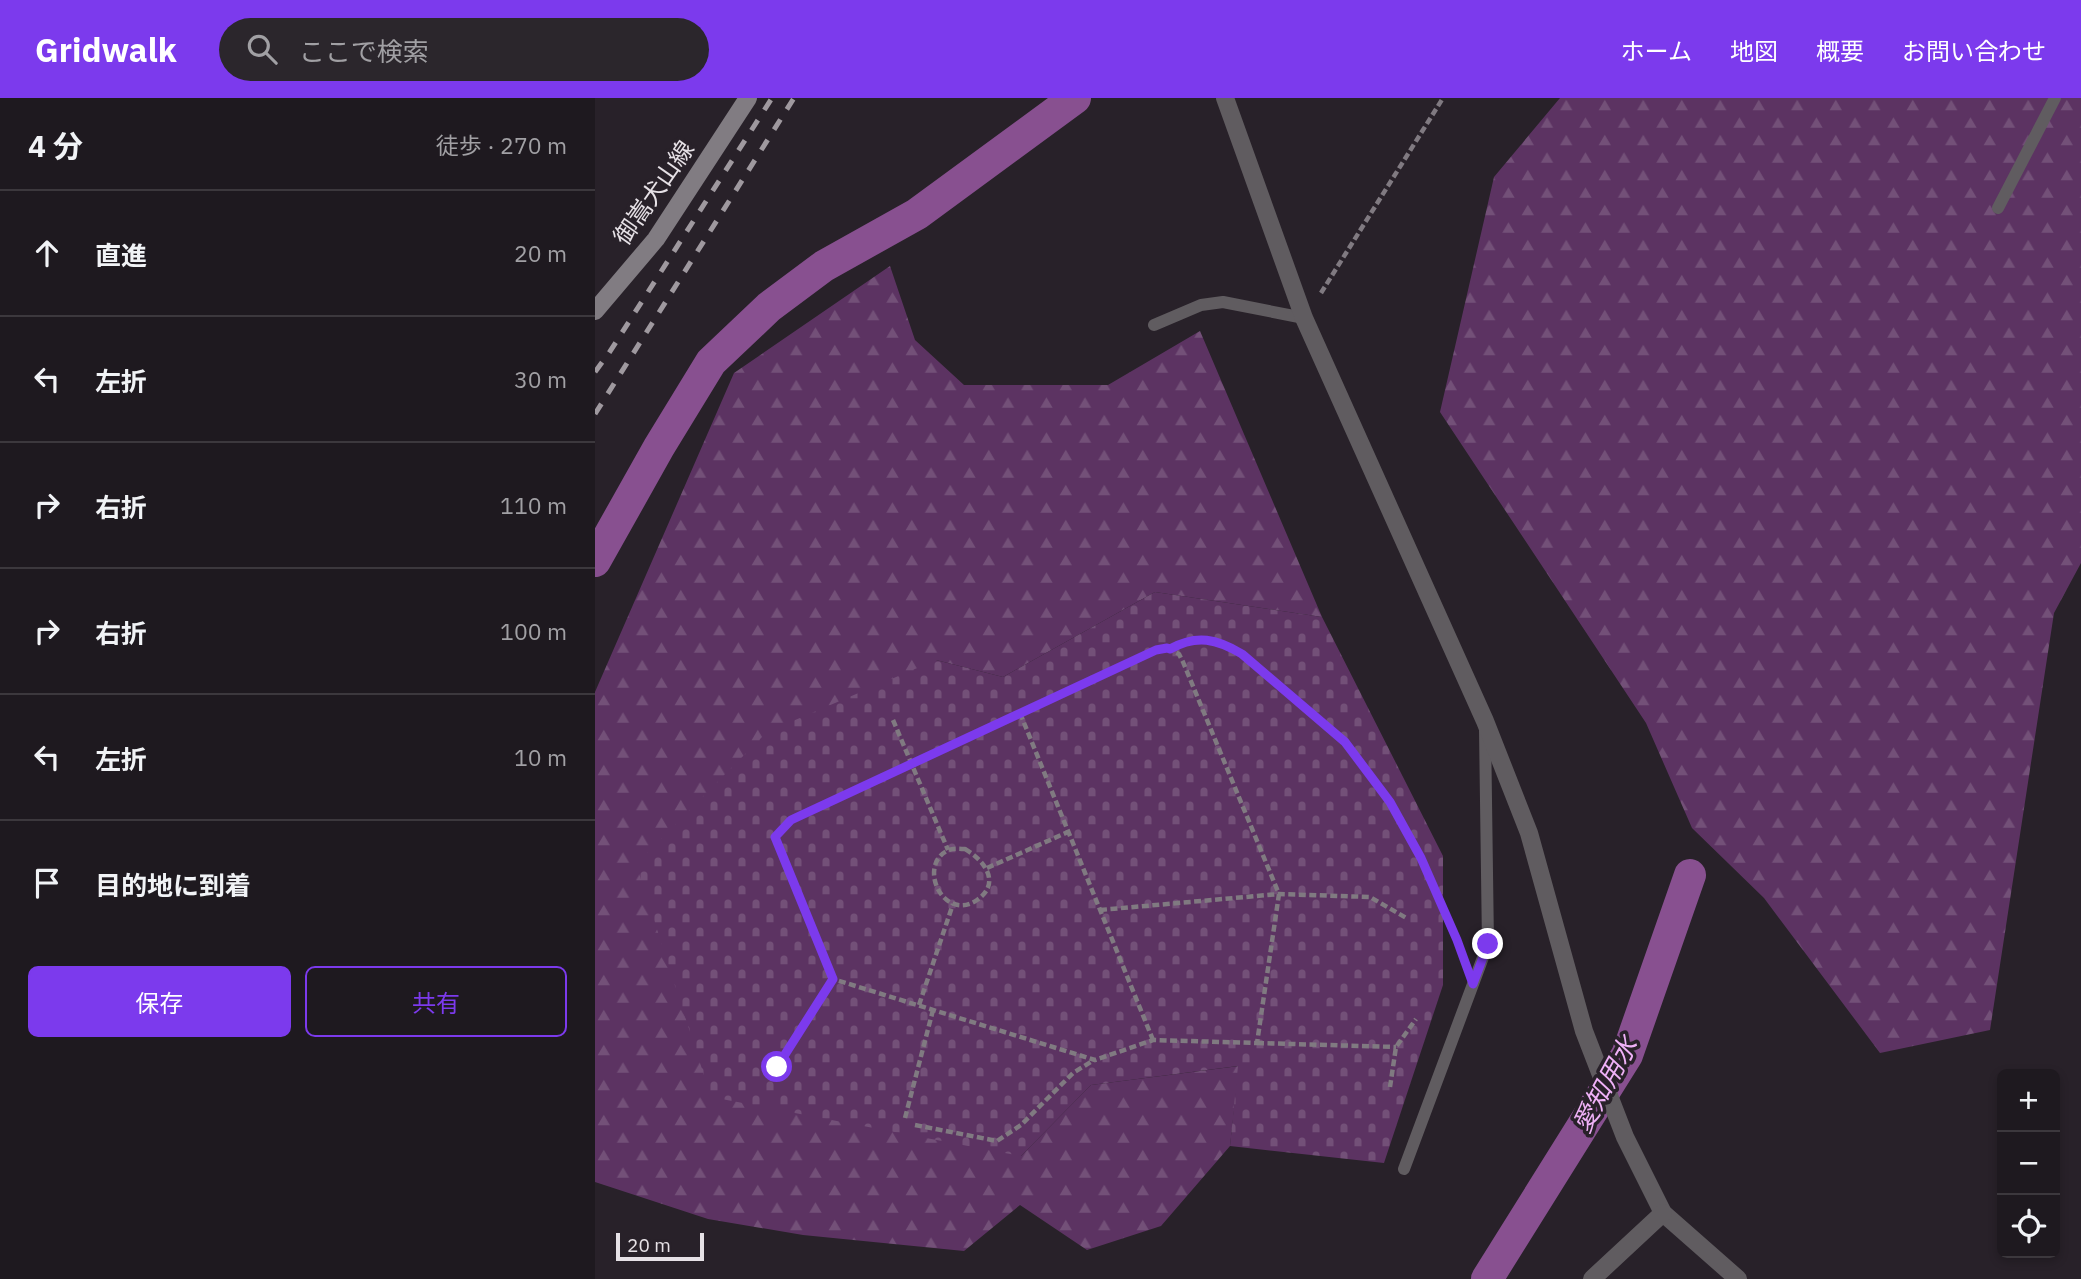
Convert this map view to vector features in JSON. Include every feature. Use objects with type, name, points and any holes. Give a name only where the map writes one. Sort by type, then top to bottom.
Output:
[{"type":"main road","name":"御嵩犬山線","points":[[595,311],[656,239],[748,98]]},
{"type":"street","points":[[1224,98],[1304,318],[1485,721],[1529,833],[1584,1031],[1625,1137],[1663,1213],[1738,1279]]},
{"type":"street","points":[[1592,1279],[1663,1213]]},
{"type":"lane","points":[[1998,208],[2055,98]]},
{"type":"lane","points":[[1154,325],[1201,305],[1223,302],[1304,318]]},
{"type":"lane","points":[[1404,1169],[1488,944],[1485,721]]},
{"type":"path","points":[[1304,318],[1443,98]]},
{"type":"path","points":[[1170,649],[1204,639],[1223,643],[1242,654],[1345,742],[1390,802],[1421,858],[1473,984]]},
{"type":"path","points":[[833,979],[775,837],[791,820],[1156,650],[1167,648],[1179,654],[1183,662],[1279,894],[1257,1043]]},
{"type":"path","points":[[1020,713],[1153,1040]]},
{"type":"path","points":[[893,720],[948,850]]},
{"type":"path","points":[[987,868],[1068,832]]},
{"type":"path","points":[[965,849],[978,856],[987,868],[989,883],[983,895],[971,904],[953,904],[943,897],[936,887],[934,872],[938,860],[948,850],[965,849]]},
{"type":"path","points":[[1100,909],[1279,894],[1370,897],[1408,919]]},
{"type":"path","points":[[919,1005],[953,904]]},
{"type":"path","points":[[833,979],[1095,1060]]},
{"type":"path","points":[[777,1067],[833,979]]},
{"type":"path","points":[[905,1118],[933,1010]]},
{"type":"path","points":[[1391,1087],[1396,1047],[1416,1020]]},
{"type":"path","points":[[915,1125],[996,1141],[1021,1125],[1073,1073],[1095,1060],[1153,1040],[1396,1047]]},
{"type":"green space","points":[[1560,98],[2081,98],[2081,563],[2054,613],[1990,1030],[1880,1053],[1764,898],[1692,828],[1646,723],[1440,412],[1494,177]]},
{"type":"green space","points":[[890,266],[915,340],[964,385],[1108,385],[1200,331],[1322,617],[1155,592],[1003,677],[936,660],[1021,1156],[1091,1085],[1239,1066],[1230,1146],[1161,1226],[1087,1250],[1020,1205],[964,1251],[803,1235],[708,1219],[595,1182],[595,692],[734,373]]},
{"type":"green space","points":[[1155,592],[1322,617],[1443,856],[1443,985],[1384,1163],[1230,1146],[1238,1066],[1091,1085],[1021,1156],[711,1097],[636,864],[767,732],[936,660],[1003,677]]},
{"type":"waterway","points":[[595,561],[659,447],[711,362],[769,307],[824,266],[917,214],[1075,98]]},
{"type":"waterway","name":"愛知用水","points":[[1487,1279],[1627,1055],[1690,875]]},
{"type":"railway","points":[[595,372],[772,98]]},
{"type":"railway","points":[[595,414],[794,98]]},
{"type":"route","points":[[777,1067],[833,979],[775,837],[791,820],[1156,650],[1170,649],[1204,639],[1223,643],[1242,654],[1345,742],[1390,802],[1421,858],[1473,984],[1488,944]]}]
